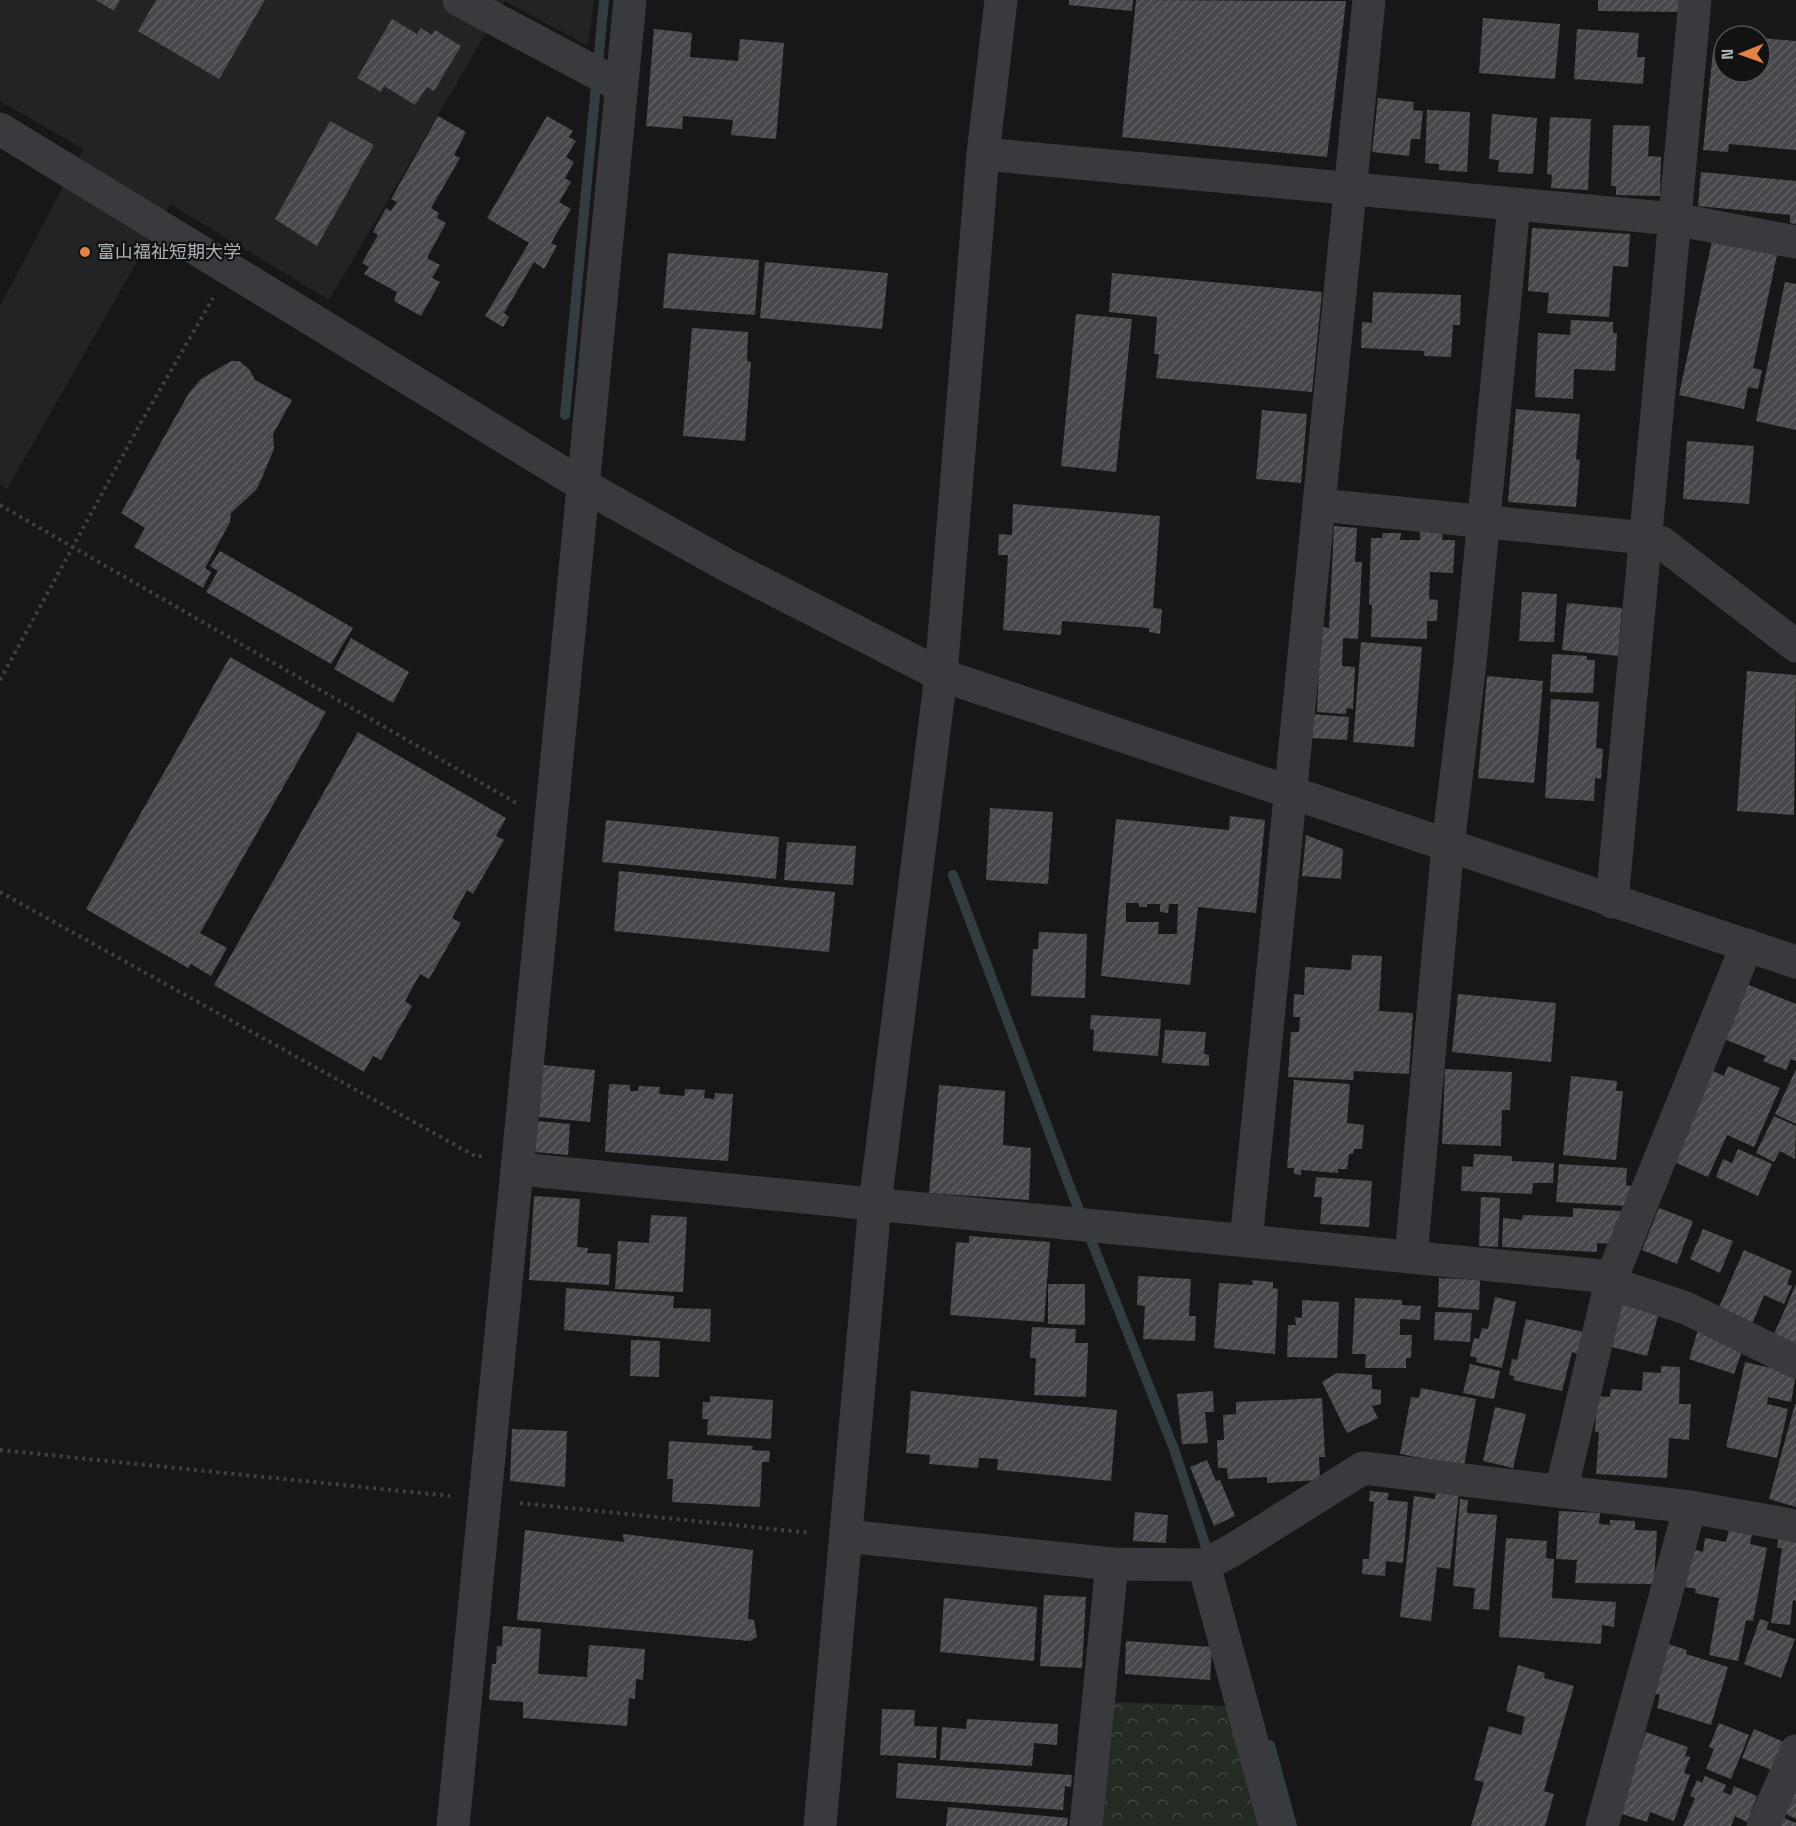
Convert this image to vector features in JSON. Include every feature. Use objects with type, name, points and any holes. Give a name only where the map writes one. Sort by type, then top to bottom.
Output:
[{"type":"street","points":[[459,0],[621,86]]},
{"type":"street","points":[[453,1826],[487,1500],[552,823],[581,484],[630,0]]},
{"type":"street","points":[[820,1826],[875,1204],[940,675],[984,154],[1001,0]]},
{"type":"street","points":[[1246,1241],[1369,0]]},
{"type":"street","points":[[1612,902],[1695,0]]},
{"type":"street","points":[[0,129],[581,484],[728,566],[940,675],[1796,962]]},
{"type":"street","points":[[984,154],[1350,191],[1674,219],[1796,242]]},
{"type":"street","points":[[1411,1257],[1448,845],[1470,663],[1514,205]]},
{"type":"street","points":[[1320,505],[1646,538],[1662,543],[1796,646]]},
{"type":"street","points":[[1561,1491],[1611,1280],[1746,945]]},
{"type":"street","points":[[520,1155],[875,1204],[1411,1257],[1611,1280],[1686,1308],[1796,1362]]},
{"type":"street","points":[[846,1536],[1112,1564],[1204,1565],[1232,1551],[1363,1468],[1690,1507],[1796,1526]]},
{"type":"street","points":[[1602,1826],[1690,1507]]},
{"type":"street","points":[[1086,1826],[1112,1564]]},
{"type":"street","points":[[1204,1565],[1275,1826]]},
{"type":"street","points":[[1763,1826],[1796,1751]]},
{"type":"path","points":[[0,680],[140,424],[213,297],[221,264]]},
{"type":"path","points":[[0,505],[552,823]]},
{"type":"path","points":[[0,892],[477,1157],[520,1155]]},
{"type":"path","points":[[0,1450],[846,1536]]},
{"type":"shaded area","name":"富山福祉短期大学","points":[[0,0],[594,0],[588,46],[505,1],[329,300],[170,204],[7,489],[0,484],[0,306],[83,149],[0,101]]},
{"type":"green space","points":[[1111,1702],[1228,1706],[1262,1826],[1098,1826]]},
{"type":"building","points":[[96,0],[120,0],[114,11]]},
{"type":"building","points":[[156,0],[265,0],[219,79],[138,31]]},
{"type":"building","points":[[1069,0],[1133,0],[1132,11],[1069,5]]},
{"type":"building","points":[[1136,0],[1346,1],[1327,157],[1122,137]]},
{"type":"building","points":[[1598,0],[1680,0],[1679,12],[1598,11]]},
{"type":"building","points":[[1483,18],[1560,24],[1555,79],[1479,73]]},
{"type":"building","points":[[392,19],[417,34],[421,28],[432,35],[435,30],[461,46],[434,91],[427,87],[415,105],[384,86],[381,92],[357,78]]},
{"type":"building","points":[[654,29],[692,33],[690,57],[738,61],[740,39],[784,43],[776,139],[731,135],[733,120],[683,116],[682,129],[646,126]]},
{"type":"building","points":[[1577,29],[1639,33],[1637,57],[1645,57],[1643,84],[1574,79]]},
{"type":"building","points":[[1772,39],[1796,41],[1796,150],[1729,144],[1728,152],[1703,150],[1712,61],[1712,84],[1772,84]]},
{"type":"building","points":[[1378,98],[1414,102],[1413,110],[1423,111],[1420,139],[1411,139],[1409,156],[1372,152]]},
{"type":"building","points":[[1427,110],[1470,112],[1467,172],[1439,170],[1439,164],[1425,163]]},
{"type":"building","points":[[1492,114],[1537,118],[1533,174],[1498,172],[1499,160],[1489,159]]},
{"type":"building","points":[[438,116],[466,132],[454,155],[460,158],[431,208],[439,213],[437,218],[446,223],[427,258],[440,265],[432,278],[440,282],[421,316],[394,301],[397,292],[364,274],[369,267],[362,263],[378,235],[373,232],[386,208],[391,211],[397,202],[391,199]]},
{"type":"building","points":[[547,116],[573,131],[569,137],[576,141],[566,157],[574,162],[565,178],[571,182],[559,202],[571,209],[551,243],[557,246],[544,269],[534,262],[504,313],[509,317],[503,327],[485,316],[529,243],[487,218]]},
{"type":"building","points":[[1550,117],[1591,119],[1588,190],[1551,188],[1552,175],[1547,174]]},
{"type":"building","points":[[330,121],[374,145],[317,246],[275,219]]},
{"type":"building","points":[[1613,125],[1650,126],[1648,156],[1661,157],[1660,196],[1616,195],[1616,186],[1611,186]]},
{"type":"building","points":[[1701,172],[1796,181],[1796,224],[1790,223],[1790,215],[1698,206]]},
{"type":"building","points":[[1532,228],[1630,234],[1628,267],[1613,266],[1609,317],[1547,313],[1549,293],[1528,291]]},
{"type":"building","points":[[1712,241],[1777,255],[1753,368],[1762,370],[1758,389],[1748,387],[1744,409],[1679,395]]},
{"type":"building","points":[[668,253],[759,260],[755,315],[663,308]]},
{"type":"building","points":[[765,262],[888,273],[882,329],[760,318]]},
{"type":"building","points":[[1112,273],[1322,292],[1312,392],[1156,378],[1159,354],[1154,354],[1157,317],[1109,312]]},
{"type":"building","points":[[1785,282],[1796,284],[1796,430],[1756,421]]},
{"type":"building","points":[[1373,292],[1461,295],[1460,325],[1453,325],[1451,357],[1424,356],[1424,351],[1361,348],[1362,322],[1372,323]]},
{"type":"building","points":[[1076,314],[1132,319],[1116,472],[1061,466]]},
{"type":"building","points":[[1571,320],[1613,322],[1613,333],[1617,333],[1615,371],[1574,369],[1573,399],[1535,397],[1538,333],[1570,335]]},
{"type":"building","points":[[692,328],[748,332],[747,361],[751,362],[745,441],[683,436]]},
{"type":"building","points":[[231,361],[239,361],[249,369],[255,380],[292,400],[273,434],[274,449],[257,489],[231,513],[230,522],[205,568],[211,572],[203,588],[134,547],[145,528],[121,513],[189,393],[201,379]]},
{"type":"building","points":[[1516,409],[1580,414],[1576,459],[1580,460],[1576,507],[1508,502]]},
{"type":"building","points":[[1262,410],[1307,414],[1301,483],[1256,479]]},
{"type":"building","points":[[1687,441],[1754,446],[1749,504],[1683,499]]},
{"type":"building","points":[[1013,504],[1160,516],[1153,608],[1162,609],[1160,634],[1149,632],[1149,628],[1062,621],[1061,635],[1003,630],[1008,555],[998,555],[999,534],[1012,535]]},
{"type":"building","points":[[1334,526],[1357,528],[1355,562],[1362,562],[1358,639],[1343,638],[1342,666],[1355,667],[1353,709],[1347,708],[1346,714],[1317,712],[1321,627],[1329,628]]},
{"type":"building","points":[[1420,531],[1443,531],[1442,540],[1455,540],[1453,573],[1430,572],[1429,599],[1438,600],[1437,621],[1427,621],[1427,639],[1371,637],[1372,605],[1369,605],[1371,538],[1382,538],[1383,533],[1401,533],[1400,540],[1420,540]]},
{"type":"building","points":[[220,551],[353,628],[331,664],[206,592],[218,571],[210,566]]},
{"type":"building","points":[[1522,592],[1557,594],[1554,642],[1519,641]]},
{"type":"building","points":[[1567,603],[1622,608],[1618,656],[1562,650]]},
{"type":"building","points":[[351,638],[409,672],[393,703],[334,669]]},
{"type":"building","points":[[1361,642],[1422,647],[1414,747],[1353,742]]},
{"type":"building","points":[[1552,654],[1587,656],[1587,660],[1595,660],[1593,693],[1550,692]]},
{"type":"building","points":[[230,657],[326,712],[200,933],[227,948],[211,976],[191,964],[188,968],[86,909]]},
{"type":"building","points":[[1747,671],[1796,675],[1794,815],[1737,811]]},
{"type":"building","points":[[1487,676],[1543,681],[1534,783],[1478,778]]},
{"type":"building","points":[[1551,699],[1599,702],[1596,748],[1603,749],[1601,779],[1595,778],[1594,801],[1545,798]]},
{"type":"building","points":[[1312,714],[1349,717],[1347,740],[1311,738]]},
{"type":"building","points":[[358,732],[506,818],[496,836],[504,840],[473,894],[467,890],[452,918],[461,923],[429,979],[420,974],[405,1001],[412,1006],[381,1060],[373,1056],[364,1072],[214,985]]},
{"type":"building","points":[[990,808],[1053,812],[1048,884],[986,880]]},
{"type":"building","points":[[1230,816],[1265,820],[1256,913],[1198,907],[1190,985],[1101,976],[1116,819],[1229,830]],"holes":[[[1126,903],[1139,903],[1139,907],[1147,907],[1147,904],[1160,904],[1160,912],[1168,913],[1169,904],[1178,904],[1177,934],[1158,934],[1159,922],[1126,922]]]},
{"type":"building","points":[[606,820],[779,837],[776,879],[602,862]]},
{"type":"building","points":[[1306,835],[1343,849],[1341,879],[1302,876]]},
{"type":"building","points":[[787,842],[856,846],[853,885],[784,880]]},
{"type":"building","points":[[619,871],[835,892],[829,952],[614,931]]},
{"type":"building","points":[[1039,932],[1087,934],[1085,998],[1031,996],[1033,949],[1038,949]]},
{"type":"building","points":[[1352,955],[1382,956],[1379,1011],[1413,1013],[1409,1074],[1354,1071],[1353,1080],[1288,1077],[1291,1032],[1299,1032],[1300,1017],[1293,1017],[1294,994],[1304,995],[1305,967],[1351,970]]},
{"type":"building","points":[[1746,984],[1796,1004],[1796,1061],[1791,1059],[1786,1070],[1763,1061],[1766,1056],[1724,1039]]},
{"type":"building","points":[[1458,994],[1556,1003],[1551,1062],[1452,1052]]},
{"type":"building","points":[[1091,1015],[1161,1019],[1158,1056],[1093,1051],[1094,1030],[1090,1029]]},
{"type":"building","points":[[1165,1030],[1206,1032],[1204,1054],[1209,1055],[1209,1066],[1162,1063]]},
{"type":"building","points":[[543,1065],[595,1070],[590,1122],[539,1117]]},
{"type":"building","points":[[1728,1066],[1780,1088],[1754,1147],[1727,1135],[1708,1177],[1674,1162],[1713,1071],[1724,1076]]},
{"type":"building","points":[[1445,1069],[1512,1072],[1510,1110],[1502,1110],[1501,1146],[1442,1144]]},
{"type":"building","points":[[1796,1069],[1796,1124],[1775,1114]]},
{"type":"building","points":[[1571,1076],[1617,1081],[1616,1091],[1623,1091],[1616,1160],[1563,1155]]},
{"type":"building","points":[[1294,1080],[1350,1084],[1347,1123],[1364,1125],[1362,1149],[1354,1149],[1353,1154],[1349,1154],[1347,1169],[1338,1169],[1338,1173],[1301,1170],[1301,1175],[1294,1174],[1294,1168],[1287,1168]]},
{"type":"building","points":[[609,1084],[630,1085],[630,1091],[638,1091],[639,1086],[660,1087],[659,1094],[684,1096],[685,1089],[705,1090],[704,1098],[714,1099],[715,1093],[733,1094],[728,1161],[605,1152]]},
{"type":"building","points":[[939,1085],[1005,1091],[1003,1145],[1031,1148],[1029,1200],[929,1193]]},
{"type":"building","points":[[1774,1116],[1796,1126],[1795,1159],[1780,1151],[1774,1162],[1756,1153]]},
{"type":"building","points":[[538,1121],[570,1124],[568,1155],[535,1152]]},
{"type":"building","points":[[1738,1149],[1772,1164],[1758,1196],[1716,1177],[1723,1159],[1732,1163]]},
{"type":"building","points":[[1474,1154],[1512,1156],[1512,1161],[1554,1163],[1553,1183],[1533,1183],[1532,1194],[1461,1191],[1462,1166],[1473,1167]]},
{"type":"building","points":[[1559,1164],[1627,1168],[1626,1185],[1631,1186],[1629,1206],[1556,1202]]},
{"type":"building","points":[[1316,1177],[1372,1181],[1369,1227],[1320,1224],[1322,1197],[1314,1197]]},
{"type":"building","points":[[534,1196],[580,1199],[577,1247],[588,1248],[587,1253],[611,1254],[609,1285],[529,1280]]},
{"type":"building","points":[[1481,1197],[1500,1198],[1498,1247],[1479,1246]]},
{"type":"building","points":[[1573,1208],[1621,1211],[1620,1231],[1613,1244],[1597,1243],[1597,1252],[1502,1247],[1503,1218],[1522,1220],[1523,1215],[1573,1217]]},
{"type":"building","points":[[1659,1208],[1693,1221],[1677,1264],[1642,1250]]},
{"type":"building","points":[[651,1215],[687,1217],[683,1292],[615,1289],[618,1241],[649,1243]]},
{"type":"building","points":[[1703,1229],[1733,1241],[1720,1273],[1690,1259]]},
{"type":"building","points":[[969,1236],[1050,1242],[1044,1322],[950,1315],[956,1242],[969,1243]]},
{"type":"building","points":[[1744,1250],[1792,1271],[1787,1284],[1792,1286],[1784,1304],[1764,1295],[1751,1327],[1717,1312]]},
{"type":"building","points":[[1138,1276],[1191,1279],[1189,1316],[1196,1316],[1195,1341],[1143,1339],[1145,1306],[1137,1305]]},
{"type":"building","points":[[1439,1278],[1480,1280],[1479,1310],[1438,1307]]},
{"type":"building","points":[[1252,1280],[1273,1282],[1273,1288],[1278,1289],[1275,1354],[1214,1348],[1219,1283],[1253,1285]]},
{"type":"building","points":[[1048,1284],[1085,1284],[1085,1325],[1048,1324]]},
{"type":"building","points":[[1796,1284],[1796,1345],[1774,1334]]},
{"type":"building","points":[[566,1288],[674,1296],[673,1308],[711,1309],[710,1342],[564,1330]]},
{"type":"building","points":[[1495,1297],[1516,1302],[1502,1368],[1476,1362],[1477,1358],[1470,1356],[1474,1338],[1479,1339],[1482,1328],[1488,1329]]},
{"type":"building","points":[[1355,1298],[1402,1300],[1402,1305],[1421,1306],[1420,1320],[1400,1319],[1400,1335],[1412,1335],[1411,1358],[1406,1358],[1406,1368],[1365,1368],[1366,1354],[1352,1354]]},
{"type":"building","points":[[1621,1299],[1660,1309],[1647,1356],[1608,1346]]},
{"type":"building","points":[[1302,1300],[1339,1302],[1337,1358],[1287,1357],[1288,1325],[1296,1325],[1295,1317],[1302,1318]]},
{"type":"building","points":[[1435,1312],[1472,1313],[1470,1342],[1434,1340]]},
{"type":"building","points":[[1526,1319],[1584,1332],[1578,1354],[1572,1352],[1562,1391],[1513,1380],[1514,1376],[1509,1375],[1512,1359],[1517,1360]]},
{"type":"building","points":[[1032,1327],[1076,1329],[1075,1343],[1088,1343],[1086,1397],[1034,1395],[1036,1358],[1030,1358]]},
{"type":"building","points":[[1698,1330],[1744,1345],[1734,1374],[1689,1359]]},
{"type":"building","points":[[631,1340],[660,1341],[659,1377],[630,1376]]},
{"type":"building","points":[[1745,1362],[1796,1374],[1791,1402],[1768,1397],[1767,1404],[1788,1409],[1777,1458],[1726,1447]]},
{"type":"building","points":[[1470,1364],[1500,1371],[1494,1399],[1463,1393]]},
{"type":"building","points":[[1661,1366],[1680,1367],[1679,1404],[1691,1404],[1689,1440],[1669,1438],[1667,1478],[1596,1474],[1599,1432],[1595,1432],[1597,1396],[1610,1397],[1611,1389],[1642,1391],[1643,1372],[1661,1373]]},
{"type":"building","points":[[1337,1373],[1372,1375],[1372,1389],[1381,1390],[1381,1404],[1372,1406],[1378,1418],[1347,1433],[1322,1382]]},
{"type":"building","points":[[1421,1388],[1476,1399],[1464,1466],[1400,1454],[1411,1397],[1419,1398]]},
{"type":"building","points":[[911,1391],[1117,1410],[1111,1481],[997,1470],[998,1459],[979,1458],[978,1468],[929,1464],[930,1455],[906,1453]]},
{"type":"building","points":[[1213,1391],[1214,1412],[1205,1412],[1208,1443],[1182,1444],[1177,1394]]},
{"type":"building","points":[[710,1396],[773,1400],[771,1439],[707,1435],[708,1419],[702,1419],[703,1402],[710,1402]]},
{"type":"building","points":[[1322,1398],[1325,1457],[1319,1457],[1320,1480],[1267,1483],[1267,1477],[1228,1479],[1227,1468],[1218,1468],[1217,1440],[1224,1440],[1223,1415],[1236,1414],[1236,1402]]},
{"type":"building","points":[[1796,1404],[1796,1507],[1769,1499]]},
{"type":"building","points":[[1495,1407],[1526,1414],[1513,1468],[1483,1461]]},
{"type":"building","points":[[512,1429],[567,1431],[565,1487],[510,1481]]},
{"type":"building","points":[[669,1441],[753,1446],[752,1450],[770,1451],[769,1462],[762,1462],[760,1507],[672,1502],[673,1479],[667,1479]]},
{"type":"building","points":[[1207,1460],[1216,1481],[1220,1480],[1235,1516],[1214,1526],[1190,1467]]},
{"type":"building","points":[[1436,1490],[1459,1493],[1450,1569],[1437,1567],[1431,1621],[1400,1617],[1414,1496],[1435,1499]]},
{"type":"building","points":[[1370,1491],[1389,1493],[1387,1500],[1408,1502],[1403,1563],[1386,1561],[1385,1576],[1362,1574],[1363,1559],[1369,1559],[1374,1502],[1369,1501]]},
{"type":"building","points":[[1460,1499],[1468,1500],[1467,1513],[1497,1515],[1489,1610],[1473,1609],[1475,1588],[1453,1586]]},
{"type":"building","points":[[1559,1511],[1600,1513],[1599,1524],[1610,1525],[1610,1520],[1635,1521],[1635,1530],[1657,1531],[1654,1584],[1575,1583],[1577,1560],[1556,1559]]},
{"type":"building","points":[[1135,1512],[1168,1515],[1166,1543],[1133,1541]]},
{"type":"building","points":[[525,1530],[624,1542],[623,1534],[753,1550],[748,1619],[754,1620],[757,1637],[750,1641],[517,1620]]},
{"type":"building","points":[[1729,1530],[1752,1535],[1750,1544],[1767,1548],[1753,1621],[1746,1620],[1738,1661],[1709,1655],[1719,1598],[1695,1593],[1696,1589],[1685,1587],[1692,1549],[1703,1552],[1705,1538],[1726,1542]]},
{"type":"building","points":[[1779,1536],[1796,1538],[1796,1601],[1793,1600],[1790,1625],[1771,1623],[1782,1548],[1777,1548]]},
{"type":"building","points":[[1506,1538],[1547,1541],[1546,1558],[1554,1559],[1552,1598],[1616,1602],[1614,1627],[1602,1625],[1601,1644],[1499,1637]]},
{"type":"building","points":[[1044,1595],[1086,1597],[1082,1668],[1040,1666]]},
{"type":"building","points":[[944,1598],[1037,1607],[1034,1661],[940,1652]]},
{"type":"building","points":[[1760,1619],[1769,1622],[1766,1629],[1795,1639],[1781,1678],[1744,1664]]},
{"type":"building","points":[[503,1626],[541,1629],[538,1674],[587,1677],[589,1645],[645,1649],[643,1680],[636,1679],[635,1699],[629,1698],[627,1726],[523,1718],[523,1702],[489,1700],[492,1664],[496,1664],[497,1646],[502,1646]]},
{"type":"building","points":[[1126,1641],[1212,1647],[1210,1680],[1125,1674]]},
{"type":"building","points":[[1665,1643],[1687,1650],[1686,1654],[1728,1667],[1711,1725],[1657,1708],[1660,1695],[1650,1693]]},
{"type":"building","points":[[1518,1665],[1545,1673],[1544,1678],[1574,1686],[1544,1791],[1554,1794],[1545,1826],[1471,1826],[1484,1782],[1474,1780],[1489,1726],[1521,1735],[1525,1717],[1506,1711]]},
{"type":"building","points":[[882,1709],[915,1710],[914,1726],[937,1727],[936,1758],[880,1755]]},
{"type":"building","points":[[967,1719],[1058,1724],[1057,1745],[1034,1743],[1032,1766],[940,1760],[942,1727],[966,1729]]},
{"type":"building","points":[[1719,1723],[1749,1735],[1731,1779],[1706,1769],[1714,1749],[1709,1747]]},
{"type":"building","points":[[1754,1729],[1784,1742],[1772,1770],[1742,1758]]},
{"type":"building","points":[[1646,1732],[1688,1747],[1685,1756],[1690,1757],[1684,1773],[1690,1775],[1674,1821],[1650,1812],[1647,1822],[1619,1813]]},
{"type":"building","points":[[898,1763],[1072,1775],[1071,1787],[1065,1786],[1063,1810],[896,1798]]},
{"type":"building","points":[[1705,1776],[1726,1785],[1723,1792],[1731,1795],[1734,1786],[1757,1796],[1747,1822],[1735,1816],[1731,1826],[1683,1826],[1695,1798],[1690,1796],[1697,1780],[1702,1783]]},
{"type":"building","points":[[1796,1790],[1796,1819],[1786,1814]]},
{"type":"building","points":[[948,1807],[1068,1818],[1067,1826],[946,1826]]},
{"type":"building","points":[[1779,1816],[1796,1823],[1796,1826],[1775,1826]]},
{"type":"waterway","points":[[565,415],[604,0]]},
{"type":"waterway","points":[[953,875],[1068,1182],[1174,1449],[1210,1559]]},
{"type":"waterway","points":[[1270,1745],[1292,1826]]},
{"type":"place","name":"富山福祉短期大学","points":[[85,252]]}]
